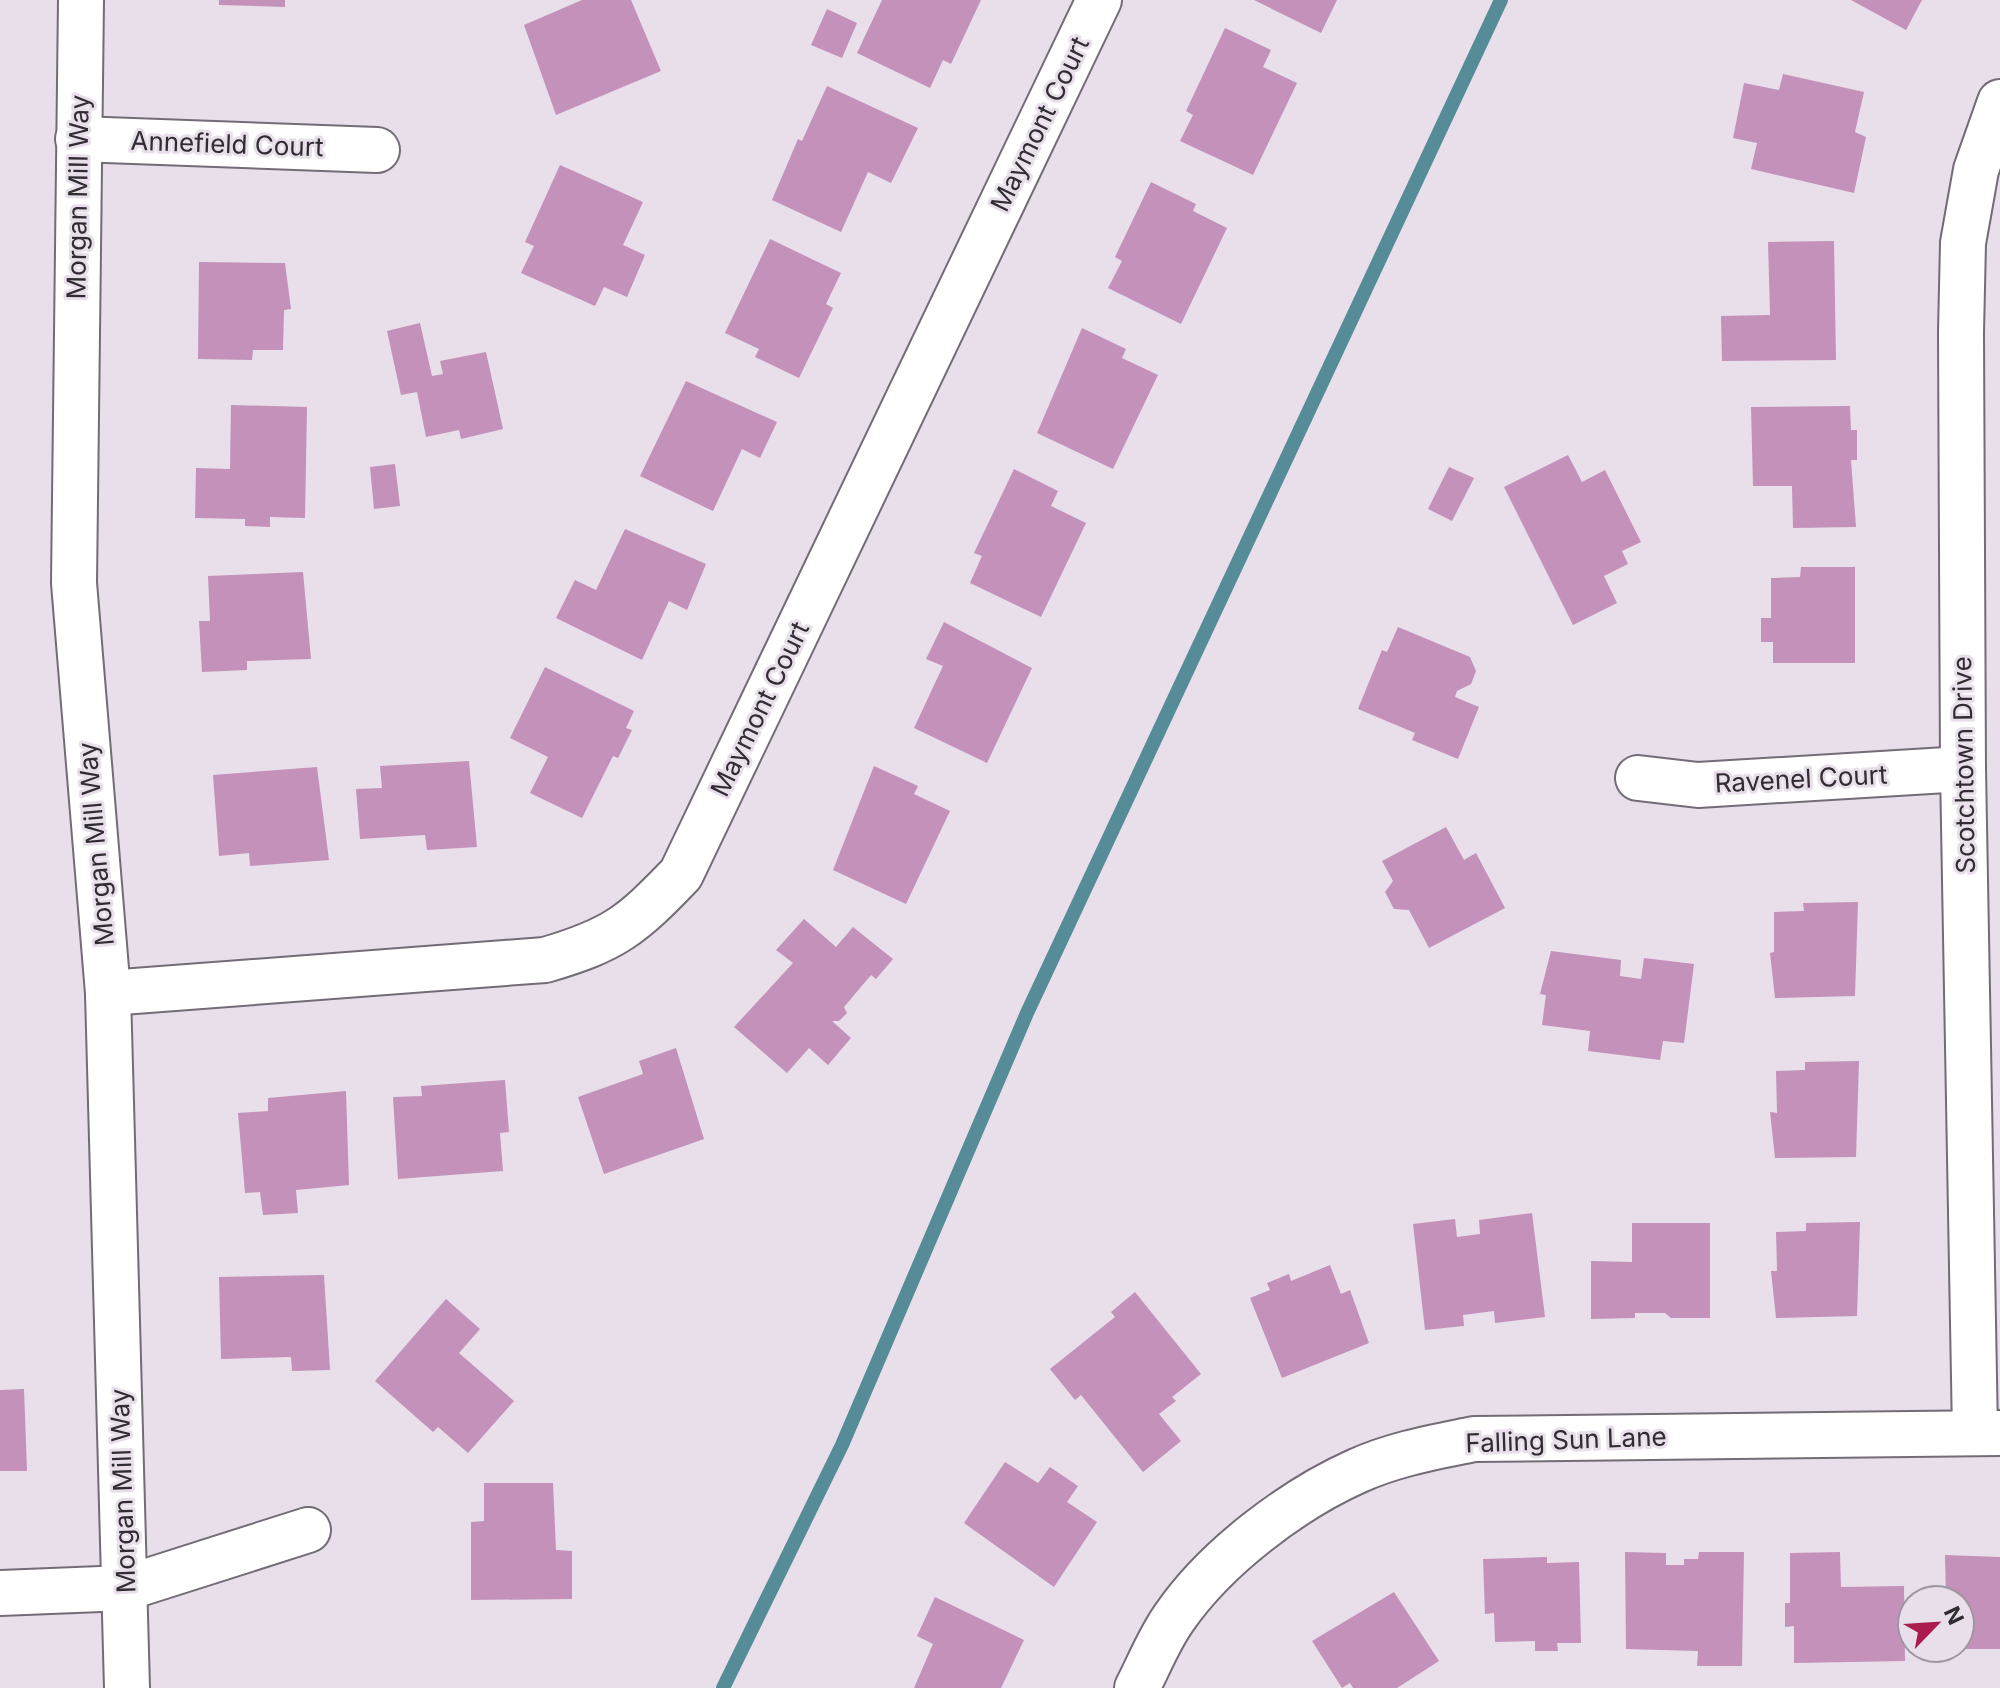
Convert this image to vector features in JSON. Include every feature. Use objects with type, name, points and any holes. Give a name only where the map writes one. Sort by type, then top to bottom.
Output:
[{"type":"street","name":"Morgan Mill Way","points":[[81,0],[74,583],[108,993],[127,1688]]},
{"type":"street","name":"Maymont Court","points":[[108,993],[545,960],[593,946],[636,920],[681,874],[1099,0]]},
{"type":"street","name":"Scotchtown Drive","points":[[1988,1433],[1963,769],[1963,243],[1976,170],[2000,102]]},
{"type":"street","name":"Annefield Court","points":[[78,139],[377,150]]},
{"type":"street","name":"Ravenel Court","points":[[1638,778],[1698,785],[1963,769]]},
{"type":"street","name":"Falling Sun Lane","points":[[1137,1688],[1173,1619],[1248,1540],[1310,1495],[1358,1470],[1409,1452],[1474,1439],[1988,1433]]},
{"type":"street","points":[[0,1593],[126,1588],[308,1530]]},
{"type":"building","points":[[219,0],[285,0],[285,7],[219,5]]},
{"type":"building","points":[[582,0],[631,0],[661,71],[556,115],[524,25]]},
{"type":"building","points":[[882,0],[981,0],[951,64],[943,60],[930,88],[857,53]]},
{"type":"building","points":[[1254,0],[1337,0],[1321,33]]},
{"type":"building","points":[[1851,0],[1922,0],[1906,30]]},
{"type":"building","points":[[827,9],[857,23],[842,58],[811,45]]},
{"type":"building","points":[[1225,28],[1271,50],[1263,67],[1297,83],[1253,175],[1180,141],[1193,115],[1186,111]]},
{"type":"building","points":[[1783,74],[1864,92],[1855,132],[1866,137],[1854,193],[1751,169],[1757,143],[1733,138],[1744,83],[1779,90]]},
{"type":"building","points":[[827,86],[918,128],[891,183],[868,172],[841,232],[772,200],[798,139],[802,141]]},
{"type":"building","points":[[560,165],[643,202],[623,245],[645,255],[627,297],[604,287],[595,306],[521,273],[534,246],[525,242]]},
{"type":"building","points":[[1151,182],[1196,204],[1193,211],[1227,228],[1181,324],[1108,288],[1122,261],[1115,257]]},
{"type":"building","points":[[770,239],[841,273],[826,304],[833,308],[799,378],[755,357],[759,349],[725,333]]},
{"type":"building","points":[[1834,241],[1836,360],[1722,361],[1721,316],[1770,315],[1768,242]]},
{"type":"building","points":[[199,262],[285,263],[291,309],[284,310],[283,350],[253,350],[252,360],[198,359]]},
{"type":"building","points":[[420,323],[432,376],[443,374],[440,361],[486,352],[503,429],[461,439],[459,430],[426,437],[417,392],[401,395],[387,331]]},
{"type":"building","points":[[1082,328],[1126,349],[1122,358],[1158,375],[1113,469],[1037,433]]},
{"type":"building","points":[[686,381],[777,422],[760,458],[742,449],[713,511],[640,476]]},
{"type":"building","points":[[231,405],[307,407],[305,518],[270,517],[270,527],[245,526],[245,519],[195,518],[196,468],[230,469]]},
{"type":"building","points":[[1850,406],[1851,430],[1857,430],[1857,460],[1851,460],[1856,527],[1793,528],[1792,486],[1753,486],[1751,407]]},
{"type":"building","points":[[1568,455],[1582,482],[1605,470],[1641,542],[1622,551],[1628,564],[1604,576],[1617,603],[1573,625],[1504,487]]},
{"type":"building","points":[[395,464],[400,506],[374,509],[370,467]]},
{"type":"building","points":[[1449,467],[1474,478],[1452,521],[1428,509]]},
{"type":"building","points":[[1014,469],[1058,491],[1051,506],[1086,523],[1041,617],[970,583],[982,556],[974,553]]},
{"type":"building","points":[[625,529],[706,564],[687,610],[669,601],[642,660],[556,618],[575,580],[596,590]]},
{"type":"building","points":[[1801,567],[1855,567],[1855,663],[1773,663],[1773,642],[1761,642],[1761,618],[1771,618],[1771,578],[1800,577]]},
{"type":"building","points":[[303,572],[311,659],[247,661],[247,670],[202,672],[199,621],[210,621],[208,576]]},
{"type":"building","points":[[944,622],[1032,668],[987,763],[914,728],[943,666],[926,659]]},
{"type":"building","points":[[1398,627],[1470,657],[1476,671],[1471,684],[1457,691],[1455,697],[1479,707],[1458,759],[1412,740],[1415,733],[1358,709],[1382,650],[1387,652]]},
{"type":"building","points":[[545,667],[634,711],[626,728],[632,730],[618,758],[613,756],[582,818],[530,793],[548,757],[510,738]]},
{"type":"building","points":[[469,761],[477,847],[427,850],[425,835],[360,839],[356,789],[382,788],[380,766]]},
{"type":"building","points":[[874,766],[918,786],[914,794],[950,811],[906,904],[833,870]]},
{"type":"building","points":[[317,767],[329,860],[250,866],[249,853],[219,856],[213,775]]},
{"type":"building","points":[[1446,827],[1464,860],[1476,853],[1505,908],[1429,948],[1409,910],[1394,909],[1385,892],[1393,881],[1382,861]]},
{"type":"building","points":[[1858,902],[1855,996],[1775,998],[1770,953],[1774,952],[1774,912],[1804,911],[1803,903]]},
{"type":"building","points":[[804,919],[836,947],[853,927],[893,959],[876,979],[871,975],[844,1007],[847,1013],[839,1021],[832,1021],[851,1038],[828,1065],[809,1048],[787,1073],[734,1027],[793,963],[776,950]]},
{"type":"building","points":[[1551,951],[1621,960],[1620,976],[1641,979],[1644,958],[1694,964],[1684,1043],[1663,1041],[1660,1060],[1588,1051],[1590,1031],[1542,1025],[1546,995],[1540,994]]},
{"type":"building","points":[[676,1048],[704,1139],[604,1174],[578,1097],[643,1074],[639,1061]]},
{"type":"building","points":[[1859,1061],[1856,1157],[1775,1158],[1770,1112],[1777,1113],[1776,1071],[1805,1070],[1805,1062]]},
{"type":"building","points":[[505,1080],[509,1132],[500,1133],[503,1171],[398,1179],[393,1097],[422,1096],[421,1086]]},
{"type":"building","points":[[346,1091],[349,1185],[296,1190],[298,1213],[263,1215],[260,1192],[245,1193],[238,1113],[268,1111],[268,1098]]},
{"type":"building","points":[[1532,1213],[1545,1317],[1495,1323],[1494,1311],[1463,1315],[1464,1326],[1425,1330],[1413,1224],[1455,1219],[1457,1237],[1480,1234],[1479,1220]]},
{"type":"building","points":[[1860,1222],[1857,1316],[1776,1318],[1771,1271],[1777,1271],[1776,1232],[1806,1231],[1806,1223]]},
{"type":"building","points":[[1632,1223],[1710,1223],[1710,1318],[1671,1318],[1665,1313],[1635,1313],[1635,1318],[1591,1319],[1591,1261],[1632,1262]]},
{"type":"building","points":[[1330,1265],[1341,1294],[1350,1290],[1369,1343],[1282,1378],[1250,1298],[1270,1290],[1267,1283],[1289,1274],[1291,1281]]},
{"type":"building","points":[[324,1275],[330,1370],[292,1371],[291,1357],[221,1359],[219,1277]]},
{"type":"building","points":[[1135,1292],[1201,1374],[1172,1397],[1176,1401],[1159,1414],[1181,1441],[1143,1472],[1081,1395],[1075,1400],[1050,1369],[1115,1317],[1111,1312]]},
{"type":"building","points":[[446,1299],[480,1329],[459,1353],[514,1401],[468,1453],[438,1427],[433,1432],[375,1381]]},
{"type":"building","points":[[24,1389],[27,1471],[0,1471],[0,1390]]},
{"type":"building","points":[[1005,1462],[1038,1483],[1050,1467],[1078,1486],[1067,1502],[1097,1522],[1054,1587],[964,1523]]},
{"type":"building","points":[[484,1483],[553,1483],[556,1550],[572,1551],[572,1599],[471,1600],[471,1522],[484,1521]]},
{"type":"building","points":[[1625,1552],[1666,1553],[1666,1565],[1684,1565],[1684,1559],[1698,1559],[1699,1552],[1744,1552],[1742,1666],[1697,1666],[1698,1651],[1626,1649]]},
{"type":"building","points":[[1840,1552],[1841,1587],[1896,1586],[1896,1661],[1794,1663],[1794,1626],[1785,1627],[1785,1603],[1790,1603],[1790,1553]]},
{"type":"building","points":[[1945,1555],[2000,1557],[2000,1649],[1976,1649],[1976,1584],[1946,1584]]},
{"type":"building","points":[[1547,1557],[1547,1563],[1579,1562],[1581,1643],[1557,1643],[1558,1651],[1535,1651],[1535,1641],[1495,1642],[1494,1613],[1485,1614],[1483,1559]]},
{"type":"building","points":[[1394,1592],[1439,1661],[1397,1688],[1353,1688],[1350,1683],[1342,1688],[1312,1641]]},
{"type":"building","points":[[935,1597],[1024,1640],[1001,1688],[914,1688],[933,1644],[917,1636]]},
{"type":"waterway","points":[[723,1688],[842,1445],[1027,1013],[1501,0]]}]
